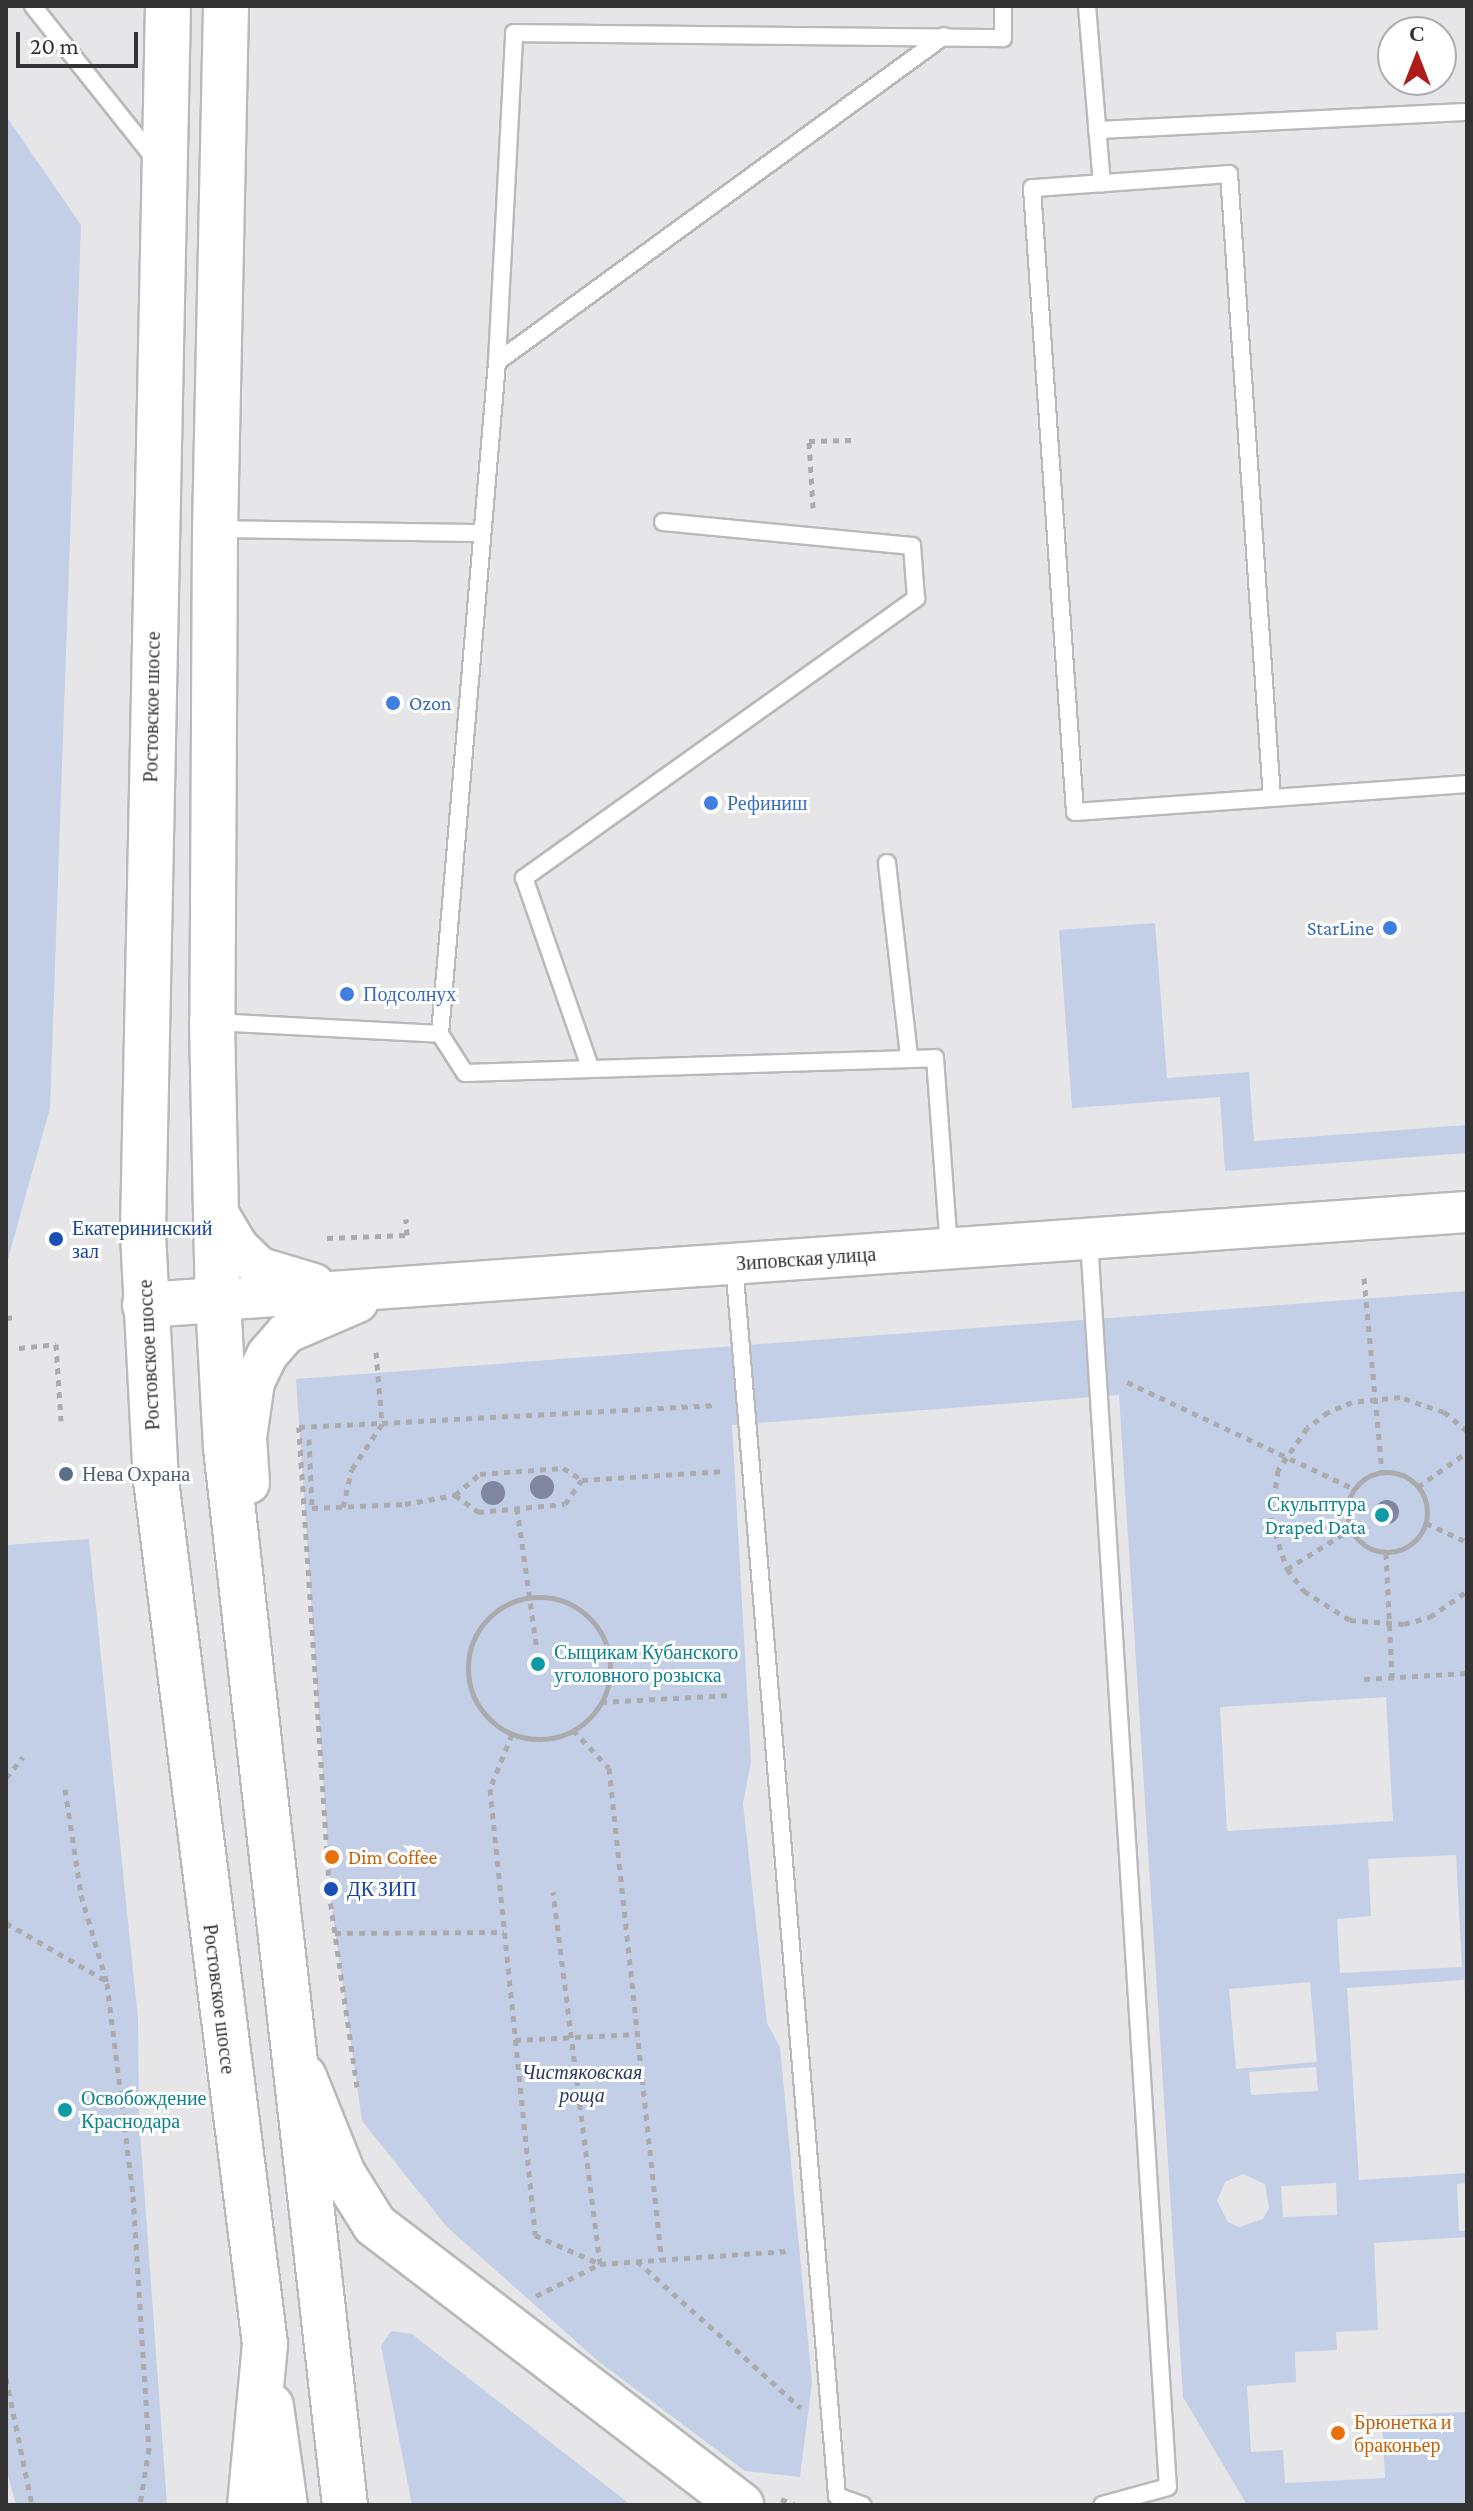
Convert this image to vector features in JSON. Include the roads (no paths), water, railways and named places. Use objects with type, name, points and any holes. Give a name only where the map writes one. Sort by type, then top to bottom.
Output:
[{"type":"main road","name":"Ростовское шоссе","points":[[168,6],[162,170],[145,1305],[156,1480],[265,2344],[250,2505]]},
{"type":"main road","points":[[226,6],[215,529],[212,1022],[218,1300],[226,1448],[345,2505]]},
{"type":"main road","name":"Зиповская улица","points":[[145,1305],[218,1300]]},
{"type":"main road","points":[[294,2050],[343,2174],[375,2225],[754,2498]]},
{"type":"main road","points":[[265,2344],[277,2475],[285,2505]]},
{"type":"street","points":[[216,1210],[238,1247],[260,1268],[290,1280],[358,1291]]},
{"type":"street","name":"Зиповская улица","points":[[218,1300],[1467,1212]]},
{"type":"street","points":[[246,1631],[254,1580],[246,1438],[254,1382],[267,1355],[286,1333],[336,1309],[404,1287]]},
{"type":"lane","points":[[33,6],[162,170]]},
{"type":"lane","points":[[949,1249],[935,1058],[909,1056],[465,1073],[440,1034],[497,362],[514,33],[1003,38],[1003,6]]},
{"type":"lane","points":[[1087,6],[1102,183]]},
{"type":"lane","points":[[497,362],[944,36]]},
{"type":"lane","points":[[1097,130],[1467,112]]},
{"type":"lane","points":[[1272,798],[1229,174],[1032,188],[1075,812],[1272,798],[1467,784]]},
{"type":"lane","points":[[590,1067],[524,878],[916,598],[912,546],[663,522]]},
{"type":"lane","points":[[215,529],[482,533]]},
{"type":"lane","points":[[887,863],[909,1056]]},
{"type":"lane","points":[[212,1022],[440,1034]]},
{"type":"lane","points":[[1089,1239],[1168,2487],[1102,2505]]},
{"type":"lane","points":[[734,1264],[837,2496],[862,2505]]},
{"type":"place","name":"Ozon","points":[[393,703]]},
{"type":"place","name":"Рефиниш","points":[[711,803]]},
{"type":"place","name":"StarLine","points":[[1390,928]]},
{"type":"place","name":"Подсолнух","points":[[347,994]]},
{"type":"place","name":"Екатерининский зал","points":[[56,1239]]},
{"type":"place","name":"Нева Охрана","points":[[66,1474]]},
{"type":"place","name":"Скульптура Draped Data","points":[[1382,1515]]},
{"type":"place","name":"Сыщикам Кубанского уголовного розыска","points":[[538,1664]]},
{"type":"place","name":"Dim Coffee","points":[[332,1857]]},
{"type":"place","name":"ДК ЗИП","points":[[331,1889]]},
{"type":"place","name":"Освобождение Краснодара","points":[[65,2110]]},
{"type":"place","name":"Брюнетка и браконьер","points":[[1338,2433]]},
{"type":"park label","name":"Чистяковская роща","points":[[582,2084]]}]
